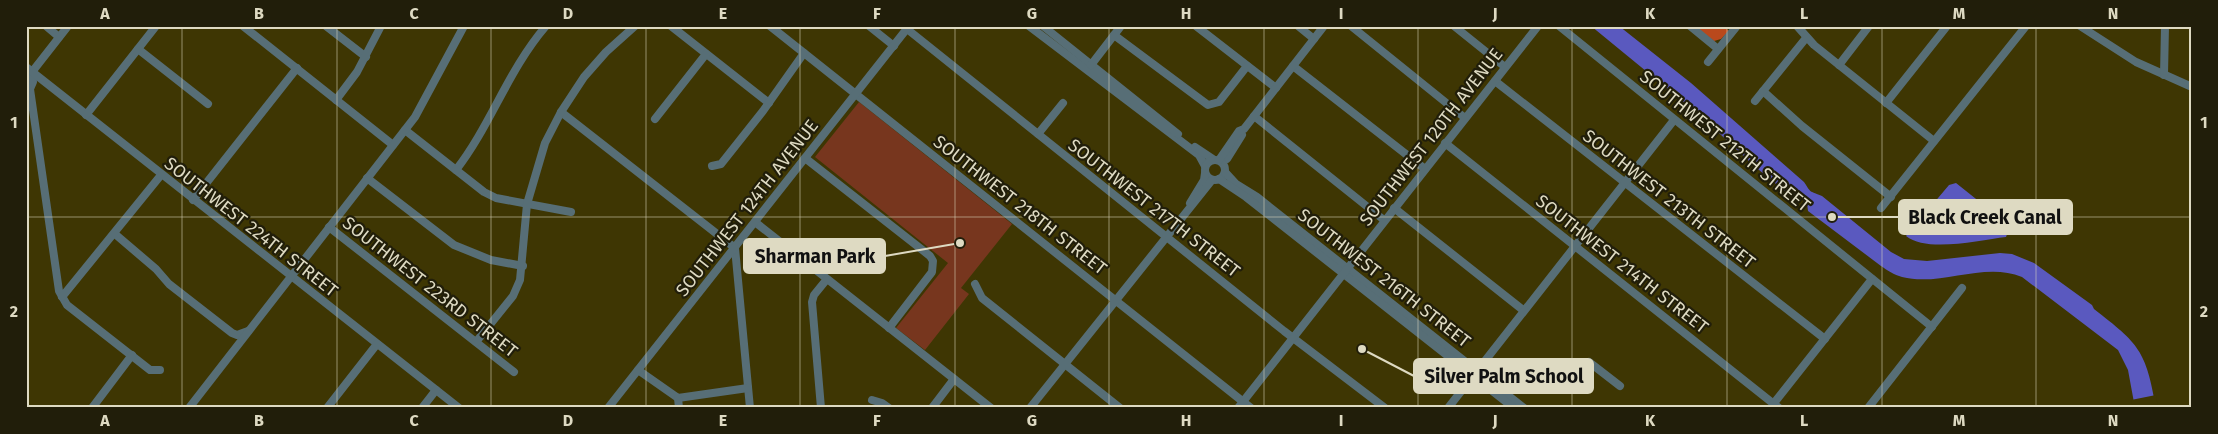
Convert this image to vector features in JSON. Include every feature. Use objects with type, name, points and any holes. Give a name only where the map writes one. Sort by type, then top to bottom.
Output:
[{"type":"street","points":[[46,26],[59,37]]},
{"type":"street","points":[[68,26],[29,70],[33,82],[30,89],[59,290],[67,304],[150,370],[160,370]]},
{"type":"street","points":[[86,115],[156,26]]},
{"type":"street","points":[[243,26],[393,145]]},
{"type":"street","points":[[326,26],[366,57]]},
{"type":"street","points":[[336,100],[366,57],[381,26]]},
{"type":"street","points":[[189,408],[405,130],[426,98],[464,26]]},
{"type":"street","points":[[456,170],[479,138],[514,69],[546,26]]},
{"type":"street","points":[[476,342],[513,296],[523,266],[527,204],[545,143],[561,112],[592,67],[635,26]]},
{"type":"street","points":[[671,26],[769,103]]},
{"type":"street","name":"SOUTHWEST 218TH STREET","points":[[770,26],[1116,300],[1241,405],[1252,408]]},
{"type":"street","points":[[869,26],[894,46]]},
{"type":"street","name":"SOUTHWEST 216TH STREET","points":[[1043,26],[1221,164],[1236,184],[1255,196],[1345,271]]},
{"type":"street","points":[[1052,34],[1057,26]]},
{"type":"street","points":[[1030,27],[1040,31],[1076,60],[1091,65],[1121,26]]},
{"type":"street","points":[[1196,26],[1276,88]]},
{"type":"street","points":[[1298,26],[1314,39]]},
{"type":"street","points":[[1030,408],[1166,236],[1215,179],[1239,131],[1254,116],[1324,26]]},
{"type":"street","points":[[1351,26],[1465,118]]},
{"type":"street","points":[[1454,26],[1505,67]]},
{"type":"street","name":"SOUTHWEST 120TH AVENUE","points":[[1241,405],[1384,220],[1538,26]]},
{"type":"street","name":"SOUTHWEST 212TH STREET","points":[[1559,26],[1932,327]]},
{"type":"street","points":[[1690,26],[1718,49]]},
{"type":"street","points":[[1708,62],[1737,26]]},
{"type":"street","points":[[1797,26],[1806,38],[1934,142]]},
{"type":"street","points":[[1839,65],[1869,26]]},
{"type":"street","points":[[1886,103],[1948,26]]},
{"type":"street","points":[[2080,26],[2092,35],[2164,75],[2192,87]]},
{"type":"street","points":[[2092,35],[2097,26]]},
{"type":"street","points":[[2164,75],[2165,26]]},
{"type":"street","name":"SOUTHWEST 124TH AVENUE","points":[[608,408],[908,27]]},
{"type":"street","name":"SOUTHWEST 217TH STREET","points":[[908,27],[1038,134],[1385,408]]},
{"type":"street","points":[[1030,27],[1199,155],[1205,169],[1188,210]]},
{"type":"street","points":[[1882,208],[2022,28]]},
{"type":"street","points":[[1114,35],[1208,105],[1219,102],[1247,66]]},
{"type":"street","points":[[1755,101],[1806,38]]},
{"type":"street","points":[[138,50],[208,104]]},
{"type":"street","points":[[712,166],[721,164],[769,103],[804,53]]},
{"type":"street","points":[[655,119],[706,54]]},
{"type":"street","points":[[1293,66],[1425,169]]},
{"type":"street","points":[[193,200],[297,68]]},
{"type":"street","name":"SOUTHWEST 224TH STREET","points":[[29,70],[459,408]]},
{"type":"street","name":"SOUTHWEST 213TH STREET","points":[[1495,81],[1824,339]]},
{"type":"street","points":[[1763,91],[1802,126],[1890,197]]},
{"type":"street","points":[[1038,134],[1063,103]]},
{"type":"street","points":[[561,112],[734,248],[750,408]]},
{"type":"street","points":[[1254,116],[1384,220]]},
{"type":"street","points":[[1448,408],[1474,372],[1674,120]]},
{"type":"street","points":[[405,130],[484,192],[496,198],[571,212]]},
{"type":"street","name":"SOUTHWEST 214TH STREET","points":[[1445,144],[1776,406]]},
{"type":"street","points":[[805,158],[930,256],[934,266],[932,272],[889,328]]},
{"type":"street","points":[[1205,169],[1221,164]]},
{"type":"street","name":"SOUTHWEST 216TH STREET","points":[[1205,169],[1215,179],[1246,197],[1345,271],[1474,372],[1524,408]]},
{"type":"street","points":[[62,297],[161,175]]},
{"type":"street","points":[[367,178],[454,245],[491,260],[523,266]]},
{"type":"street","points":[[1394,208],[1523,310]]},
{"type":"street","points":[[755,222],[991,408]]},
{"type":"street","name":"SOUTHWEST 223RD STREET","points":[[329,227],[514,372]]},
{"type":"street","points":[[115,234],[156,269],[169,284],[232,333],[243,335],[250,330]]},
{"type":"street","points":[[821,408],[812,302],[814,295],[827,279]]},
{"type":"street","points":[[1776,406],[1824,339],[1872,279]]},
{"type":"street","points":[[975,284],[982,298],[1120,408]]},
{"type":"street","points":[[1868,408],[1962,288]]},
{"type":"street","points":[[327,408],[377,344]]},
{"type":"street","points":[[92,408],[132,355]]},
{"type":"street","points":[[1589,362],[1620,386]]},
{"type":"street","points":[[638,370],[678,398],[748,388]]},
{"type":"street","name":"SOUTHWEST 216TH STREET","points":[[1474,372],[1514,408]]},
{"type":"street","points":[[932,408],[954,379]]},
{"type":"street","points":[[422,408],[436,390]]},
{"type":"street","points":[[678,398],[679,408]]},
{"type":"street","points":[[872,400],[882,403],[889,408]]},
{"type":"shaded area","points":[[1591,26],[1619,26],[1691,83],[1804,182],[1811,191],[1822,196],[1891,252],[1904,259],[1927,261],[2000,253],[2012,254],[2034,263],[2092,305],[2094,309],[2131,340],[2144,360],[2156,408],[2135,408],[2128,370],[2118,350],[2022,277],[2008,273],[1993,272],[1917,279],[1899,276],[1881,266],[1808,211],[1807,203],[1800,198],[1792,197],[1753,165],[1702,117]]},
{"type":"shaded area","points":[[1694,26],[1723,26],[1729,31],[1721,39],[1714,41]]},
{"type":"shaded area","points":[[859,102],[1012,224],[961,288],[969,294],[925,350],[896,328],[948,263],[815,157]]},
{"type":"shaded area","points":[[1956,183],[2010,226],[2006,237],[1940,245],[1915,241],[1906,236],[1949,185]]},
{"type":"pier","points":[[2156,395],[2158,408],[2133,408],[2131,400]]},
{"type":"place","name":"Black Creek Canal","points":[[1832,217]]},
{"type":"place","name":"Sharman Park","points":[[960,243]]},
{"type":"place","name":"Silver Palm School","points":[[1362,349]]}]
